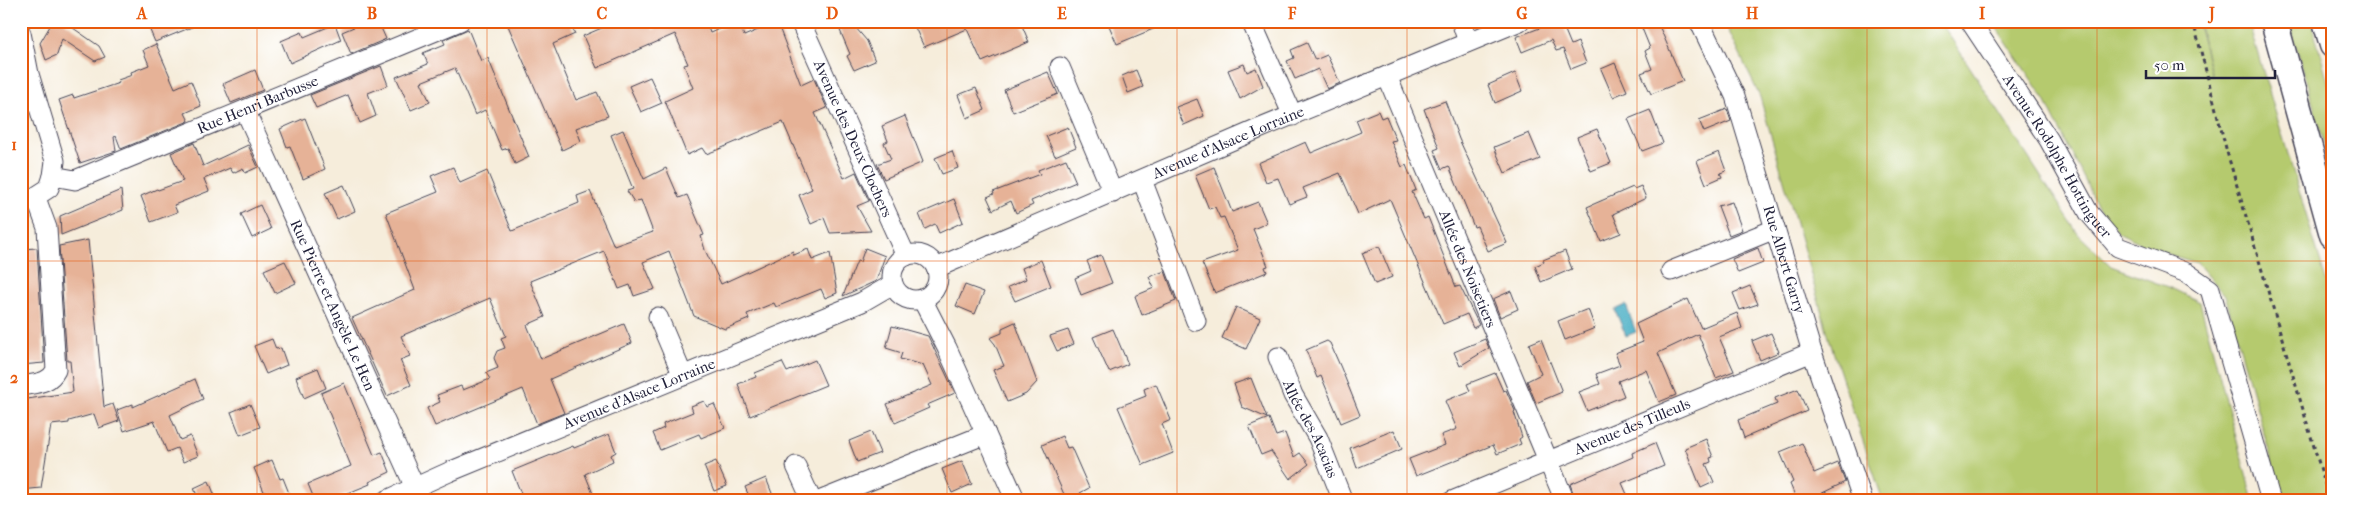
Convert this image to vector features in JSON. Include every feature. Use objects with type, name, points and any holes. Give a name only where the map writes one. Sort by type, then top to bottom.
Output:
[{"type":"highway","points":[[2274,21],[2333,235]]},
{"type":"highway","points":[[2326,21],[2333,45]]},
{"type":"street","name":"Rue Henri Barbusse","points":[[53,176],[76,180],[460,21]]},
{"type":"street","name":"Avenue des Deux Clochers","points":[[800,21],[906,256]]},
{"type":"street","points":[[1251,21],[1293,116]]},
{"type":"street","points":[[1460,21],[1468,42]]},
{"type":"street","name":"Avenue d'Alsace Lorraine","points":[[936,268],[1520,21]]},
{"type":"street","name":"Rue Albert Garry","points":[[1699,21],[1735,96],[1812,352],[1863,501]]},
{"type":"street","name":"Avenue Rodolphe Hottinguer","points":[[1970,21],[2049,140],[2089,212],[2118,247],[2187,273],[2210,289],[2271,501]]},
{"type":"street","points":[[21,33],[29,74],[55,161],[53,176],[48,188],[29,202],[47,228],[56,370],[52,378],[46,382],[21,386]]},
{"type":"street","points":[[1060,67],[1113,193]]},
{"type":"street","name":"Allée des Noisetiers","points":[[1387,76],[1565,501]]},
{"type":"street","name":"Rue Pierre et Angèle Le Hen","points":[[245,110],[418,494]]},
{"type":"street","points":[[1142,180],[1196,321]]},
{"type":"street","points":[[1671,271],[1775,229]]},
{"type":"street","points":[[920,254],[927,257],[936,268],[937,283],[934,290],[922,299],[908,298],[902,295],[893,284],[892,278],[895,264],[906,256],[920,254]]},
{"type":"street","name":"Avenue d'Alsace Lorraine","points":[[385,501],[418,494],[682,376],[862,302],[893,284]]},
{"type":"street","points":[[922,299],[1016,501]]},
{"type":"street","points":[[658,317],[682,376]]},
{"type":"street","name":"Avenue des Tilleuls","points":[[1452,501],[1812,352]]},
{"type":"street","name":"Allée des Acacias","points":[[1278,357],[1293,395],[1318,438],[1343,501]]},
{"type":"street","points":[[819,501],[986,434]]},
{"type":"street","points":[[796,466],[812,501]]},
{"type":"path","points":[[2193,21],[2227,152],[2330,501]]},
{"type":"green space","points":[[1724,21],[1940,21],[2078,234],[2111,266],[2173,289],[2200,302],[2253,501],[1883,501],[1832,348],[1760,97]]},
{"type":"green space","points":[[1992,21],[2197,21],[2212,76],[2198,21],[2248,21],[2333,304],[2333,501],[2283,501],[2225,295],[2197,263],[2155,250],[2118,232],[2100,211],[2045,100]]},
{"type":"green space","points":[[2289,21],[2311,21],[2333,99],[2333,174]]},
{"type":"water","points":[[1626,305],[1636,332],[1626,336],[1615,310]]},
{"type":"building","points":[[53,21],[63,21],[99,46],[105,57],[95,61],[62,39],[57,55],[46,60],[40,43]]},
{"type":"building","points":[[146,21],[203,21],[204,22],[155,42]]},
{"type":"building","points":[[368,21],[378,21],[386,39],[351,54],[342,32]]},
{"type":"building","points":[[506,21],[569,21],[575,34],[553,44],[576,100],[597,92],[608,116],[576,128],[581,141],[562,150]]},
{"type":"building","points":[[618,21],[649,21],[653,30],[669,21],[706,21],[710,33],[738,21],[744,36],[777,22],[801,85],[814,79],[827,108],[815,113],[844,178],[856,172],[869,201],[857,206],[871,231],[830,233],[824,218],[811,224],[799,195],[812,189],[783,122],[706,154],[702,148],[687,155],[665,101],[693,88],[684,65],[688,64],[675,34],[597,68],[583,36]]},
{"type":"building","points":[[836,21],[850,21],[867,41],[875,61],[854,70],[847,56],[850,54]]},
{"type":"building","points":[[912,21],[1020,21],[1029,42],[982,62],[967,29],[924,47]]},
{"type":"building","points":[[1107,21],[1170,21],[1170,22],[1117,44]]},
{"type":"building","points":[[1543,21],[1561,21],[1571,45],[1578,42],[1586,63],[1571,69],[1563,49],[1556,51],[1551,40],[1522,52],[1516,37],[1545,26]]},
{"type":"building","points":[[1639,21],[1657,21],[1683,81],[1651,94],[1641,73],[1652,69],[1645,51],[1650,48]]},
{"type":"building","points":[[335,24],[341,40],[290,63],[281,41],[302,32],[304,37]]},
{"type":"building","points":[[468,29],[481,61],[488,58],[529,157],[515,164],[508,148],[502,150],[485,110],[475,115],[455,68],[421,82],[430,102],[411,110],[396,77],[428,64],[423,53],[445,44],[443,40]]},
{"type":"building","points":[[1307,43],[1315,60],[1327,55],[1340,83],[1327,89],[1318,69],[1295,79],[1287,61],[1294,58],[1291,50]]},
{"type":"building","points":[[156,44],[175,88],[191,81],[201,106],[185,113],[189,121],[121,149],[116,136],[114,137],[116,151],[80,163],[59,100],[73,95],[74,98],[119,83],[118,80],[132,75],[131,72],[149,65],[143,50]]},
{"type":"building","points":[[1615,63],[1627,91],[1613,97],[1601,69]]},
{"type":"building","points":[[1244,64],[1247,72],[1256,68],[1263,86],[1240,99],[1228,70]]},
{"type":"building","points":[[381,66],[388,85],[368,93],[376,116],[360,123],[348,95],[316,108],[310,95]]},
{"type":"building","points":[[255,70],[263,90],[231,103],[223,84]]},
{"type":"building","points":[[1136,70],[1143,87],[1128,93],[1122,76]]},
{"type":"building","points":[[1048,72],[1058,94],[1013,112],[1004,90]]},
{"type":"building","points":[[1515,73],[1522,91],[1495,103],[1488,85]]},
{"type":"building","points":[[650,77],[662,103],[641,112],[629,86]]},
{"type":"building","points":[[976,88],[985,110],[967,118],[958,95]]},
{"type":"building","points":[[1197,99],[1204,116],[1184,125],[1176,107]]},
{"type":"building","points":[[1445,101],[1459,139],[1507,243],[1488,251],[1477,226],[1474,227],[1449,166],[1442,169],[1434,150],[1439,148],[1424,109]]},
{"type":"building","points":[[1727,109],[1731,121],[1704,132],[1699,120]]},
{"type":"building","points":[[1650,110],[1663,143],[1642,151],[1628,119]]},
{"type":"building","points":[[1378,111],[1381,118],[1386,116],[1396,140],[1391,141],[1402,167],[1406,165],[1416,190],[1412,192],[1424,219],[1428,217],[1456,287],[1460,286],[1479,325],[1473,328],[1467,314],[1443,324],[1390,199],[1358,214],[1340,173],[1303,188],[1307,197],[1289,204],[1278,178],[1266,182],[1258,163],[1306,142],[1311,153],[1361,132],[1356,120]]},
{"type":"building","points":[[905,116],[923,162],[884,179],[877,164],[891,159],[884,143],[888,141],[882,126]]},
{"type":"building","points":[[305,118],[325,169],[303,179],[290,146],[287,147],[280,129]]},
{"type":"building","points":[[1068,127],[1076,147],[1055,156],[1046,136]]},
{"type":"building","points":[[1597,129],[1611,163],[1591,171],[1577,137]]},
{"type":"building","points":[[623,130],[644,179],[666,168],[679,198],[687,195],[704,235],[701,236],[705,250],[721,284],[793,251],[794,255],[808,249],[812,260],[830,253],[837,293],[825,298],[821,289],[776,307],[774,303],[747,314],[749,319],[725,329],[694,316],[669,251],[643,262],[655,289],[634,296],[630,285],[619,289],[604,251],[530,281],[545,317],[527,325],[541,359],[624,324],[632,343],[550,379],[564,413],[537,424],[523,389],[435,426],[427,408],[440,402],[437,395],[461,386],[463,390],[490,379],[486,373],[498,368],[494,358],[497,351],[505,348],[501,338],[506,336],[490,298],[401,336],[410,356],[400,360],[411,385],[387,396],[352,318],[415,290],[386,213],[438,192],[431,176],[453,167],[460,183],[487,171],[512,231],[579,203],[577,196],[590,191],[614,246],[653,232],[641,200],[634,202],[627,191],[633,189],[611,135]]},
{"type":"building","points":[[1529,133],[1540,159],[1505,173],[1494,147]]},
{"type":"building","points":[[194,143],[203,166],[248,145],[258,167],[245,173],[243,168],[233,173],[230,168],[204,179],[209,191],[174,205],[177,212],[151,222],[141,196],[183,181],[171,153]]},
{"type":"building","points":[[952,151],[958,168],[942,174],[935,158]]},
{"type":"building","points":[[1719,152],[1726,171],[1720,173],[1722,177],[1706,184],[1697,161]]},
{"type":"building","points":[[1066,159],[1076,182],[1031,201],[1033,205],[1016,213],[1011,201],[993,210],[987,197],[994,194],[993,192],[1040,174],[1038,170]]},
{"type":"building","points":[[1214,167],[1232,212],[1258,202],[1267,223],[1253,229],[1268,266],[1265,267],[1267,272],[1215,293],[1202,263],[1238,250],[1224,217],[1220,218],[1215,207],[1209,209],[1195,175]]},
{"type":"building","points":[[344,185],[355,211],[337,219],[325,193]]},
{"type":"building","points":[[1641,186],[1646,198],[1613,214],[1621,233],[1601,241],[1587,207],[1633,187],[1634,189]]},
{"type":"building","points":[[121,190],[123,210],[61,235],[60,216]]},
{"type":"building","points":[[954,199],[963,222],[939,233],[935,224],[925,229],[919,214]]},
{"type":"building","points":[[1732,202],[1742,230],[1729,235],[1718,206]]},
{"type":"building","points":[[260,205],[271,229],[252,238],[241,214]]},
{"type":"building","points":[[88,240],[104,407],[113,404],[119,421],[99,428],[94,414],[69,421],[69,423],[51,425],[41,488],[21,490],[21,400],[73,392],[70,361],[67,361],[59,246]]},
{"type":"building","points":[[1379,246],[1392,277],[1375,284],[1362,253]]},
{"type":"building","points":[[37,248],[44,363],[21,365],[21,249]]},
{"type":"building","points":[[865,248],[885,256],[876,281],[843,296],[857,261],[860,262]]},
{"type":"building","points":[[1758,248],[1763,263],[1738,273],[1732,259]]},
{"type":"building","points":[[1565,251],[1572,269],[1541,282],[1535,266],[1544,262],[1543,260]]},
{"type":"building","points":[[1101,255],[1112,283],[1081,295],[1075,278],[1091,271],[1087,261]]},
{"type":"building","points":[[1041,260],[1051,286],[1015,301],[1008,287],[1026,279],[1022,268]]},
{"type":"building","points":[[285,261],[296,283],[275,293],[264,270]]},
{"type":"building","points":[[1165,271],[1176,301],[1142,315],[1135,296],[1154,288],[1149,277]]},
{"type":"building","points":[[965,285],[984,292],[975,314],[956,306]]},
{"type":"building","points":[[1750,286],[1758,304],[1740,310],[1733,293]]},
{"type":"building","points":[[1511,291],[1518,309],[1500,317],[1493,299]]},
{"type":"building","points":[[1688,299],[1701,328],[1737,313],[1742,328],[1719,337],[1734,371],[1716,378],[1698,334],[1658,353],[1676,395],[1659,402],[1646,370],[1618,381],[1624,396],[1587,411],[1579,392],[1600,384],[1596,374],[1620,365],[1615,353],[1643,342],[1636,324]]},
{"type":"building","points":[[1236,307],[1260,318],[1246,349],[1222,338]]},
{"type":"building","points":[[1588,309],[1595,328],[1565,340],[1558,321]]},
{"type":"building","points":[[1015,322],[1037,382],[1026,394],[1007,402],[993,370],[1004,366],[995,344],[990,338],[1002,333],[1002,328]]},
{"type":"building","points":[[892,326],[928,336],[955,393],[927,405],[929,408],[895,423],[887,404],[932,385],[923,365],[900,359],[902,353],[886,348]]},
{"type":"building","points":[[1113,329],[1128,364],[1109,372],[1093,337]]},
{"type":"building","points":[[1068,330],[1074,344],[1057,351],[1050,336]]},
{"type":"building","points":[[1771,333],[1779,352],[1760,360],[1752,341]]},
{"type":"building","points":[[272,339],[276,349],[281,348],[287,365],[266,374],[254,346]]},
{"type":"building","points":[[1485,339],[1489,348],[1460,366],[1454,352]]},
{"type":"building","points":[[1541,339],[1562,392],[1536,403],[1527,381],[1541,374],[1529,344]]},
{"type":"building","points":[[1327,341],[1330,343],[1360,415],[1341,423],[1321,376],[1317,378],[1306,350]]},
{"type":"building","points":[[815,360],[826,385],[750,416],[738,384],[756,377],[755,373],[782,362],[787,372]]},
{"type":"building","points":[[318,368],[326,388],[304,398],[296,377]]},
{"type":"building","points":[[1495,373],[1503,391],[1506,390],[1515,411],[1522,437],[1519,439],[1521,444],[1497,454],[1493,445],[1416,476],[1409,459],[1445,445],[1441,435],[1457,429],[1445,401],[1470,391],[1467,384]]},
{"type":"building","points":[[1251,378],[1267,418],[1242,407],[1234,384]]},
{"type":"building","points":[[195,379],[203,399],[170,415],[180,440],[190,436],[198,456],[183,462],[177,448],[167,452],[154,421],[124,431],[117,410],[133,404],[133,407]]},
{"type":"building","points":[[344,383],[374,455],[382,452],[390,472],[369,482],[370,484],[329,501],[315,501],[308,484],[351,466],[321,393]]},
{"type":"building","points":[[1156,384],[1171,420],[1162,424],[1173,453],[1143,465],[1118,407],[1146,396],[1144,389]]},
{"type":"building","points":[[1798,389],[1807,411],[1744,438],[1738,420],[1777,404],[1775,398]]},
{"type":"building","points":[[704,401],[707,407],[714,404],[725,428],[701,438],[699,434],[660,450],[653,433],[664,428],[663,424],[693,412],[691,406]]},
{"type":"building","points":[[250,404],[260,427],[240,435],[231,412]]},
{"type":"building","points":[[1269,418],[1276,436],[1285,433],[1294,457],[1300,453],[1309,464],[1290,479],[1271,451],[1261,455],[1249,426]]},
{"type":"building","points":[[1394,430],[1402,449],[1357,468],[1350,448]]},
{"type":"building","points":[[871,432],[880,453],[857,462],[849,441]]},
{"type":"building","points":[[609,434],[616,452],[611,455],[613,461],[585,474],[596,501],[524,501],[512,471],[573,446],[574,448]]},
{"type":"building","points":[[1062,436],[1067,448],[1071,447],[1089,488],[1080,493],[1083,501],[1067,501],[1042,445]]},
{"type":"building","points":[[1706,439],[1713,457],[1710,458],[1711,462],[1706,464],[1714,482],[1701,488],[1685,448]]},
{"type":"building","points":[[1655,443],[1664,466],[1622,483],[1630,501],[1576,501],[1570,484],[1633,457],[1632,453]]},
{"type":"building","points":[[1802,443],[1814,473],[1838,463],[1845,482],[1808,500],[1807,498],[1800,501],[1799,497],[1796,498],[1790,484],[1793,482],[1780,452]]},
{"type":"building","points":[[272,460],[280,479],[283,478],[291,498],[283,501],[268,501],[254,468]]},
{"type":"building","points":[[716,461],[727,486],[714,491],[704,466]]},
{"type":"building","points":[[962,461],[972,484],[952,493],[942,469]]},
{"type":"building","points":[[766,478],[775,501],[751,501],[745,487]]},
{"type":"building","points":[[209,481],[217,501],[199,501],[194,488]]}]
